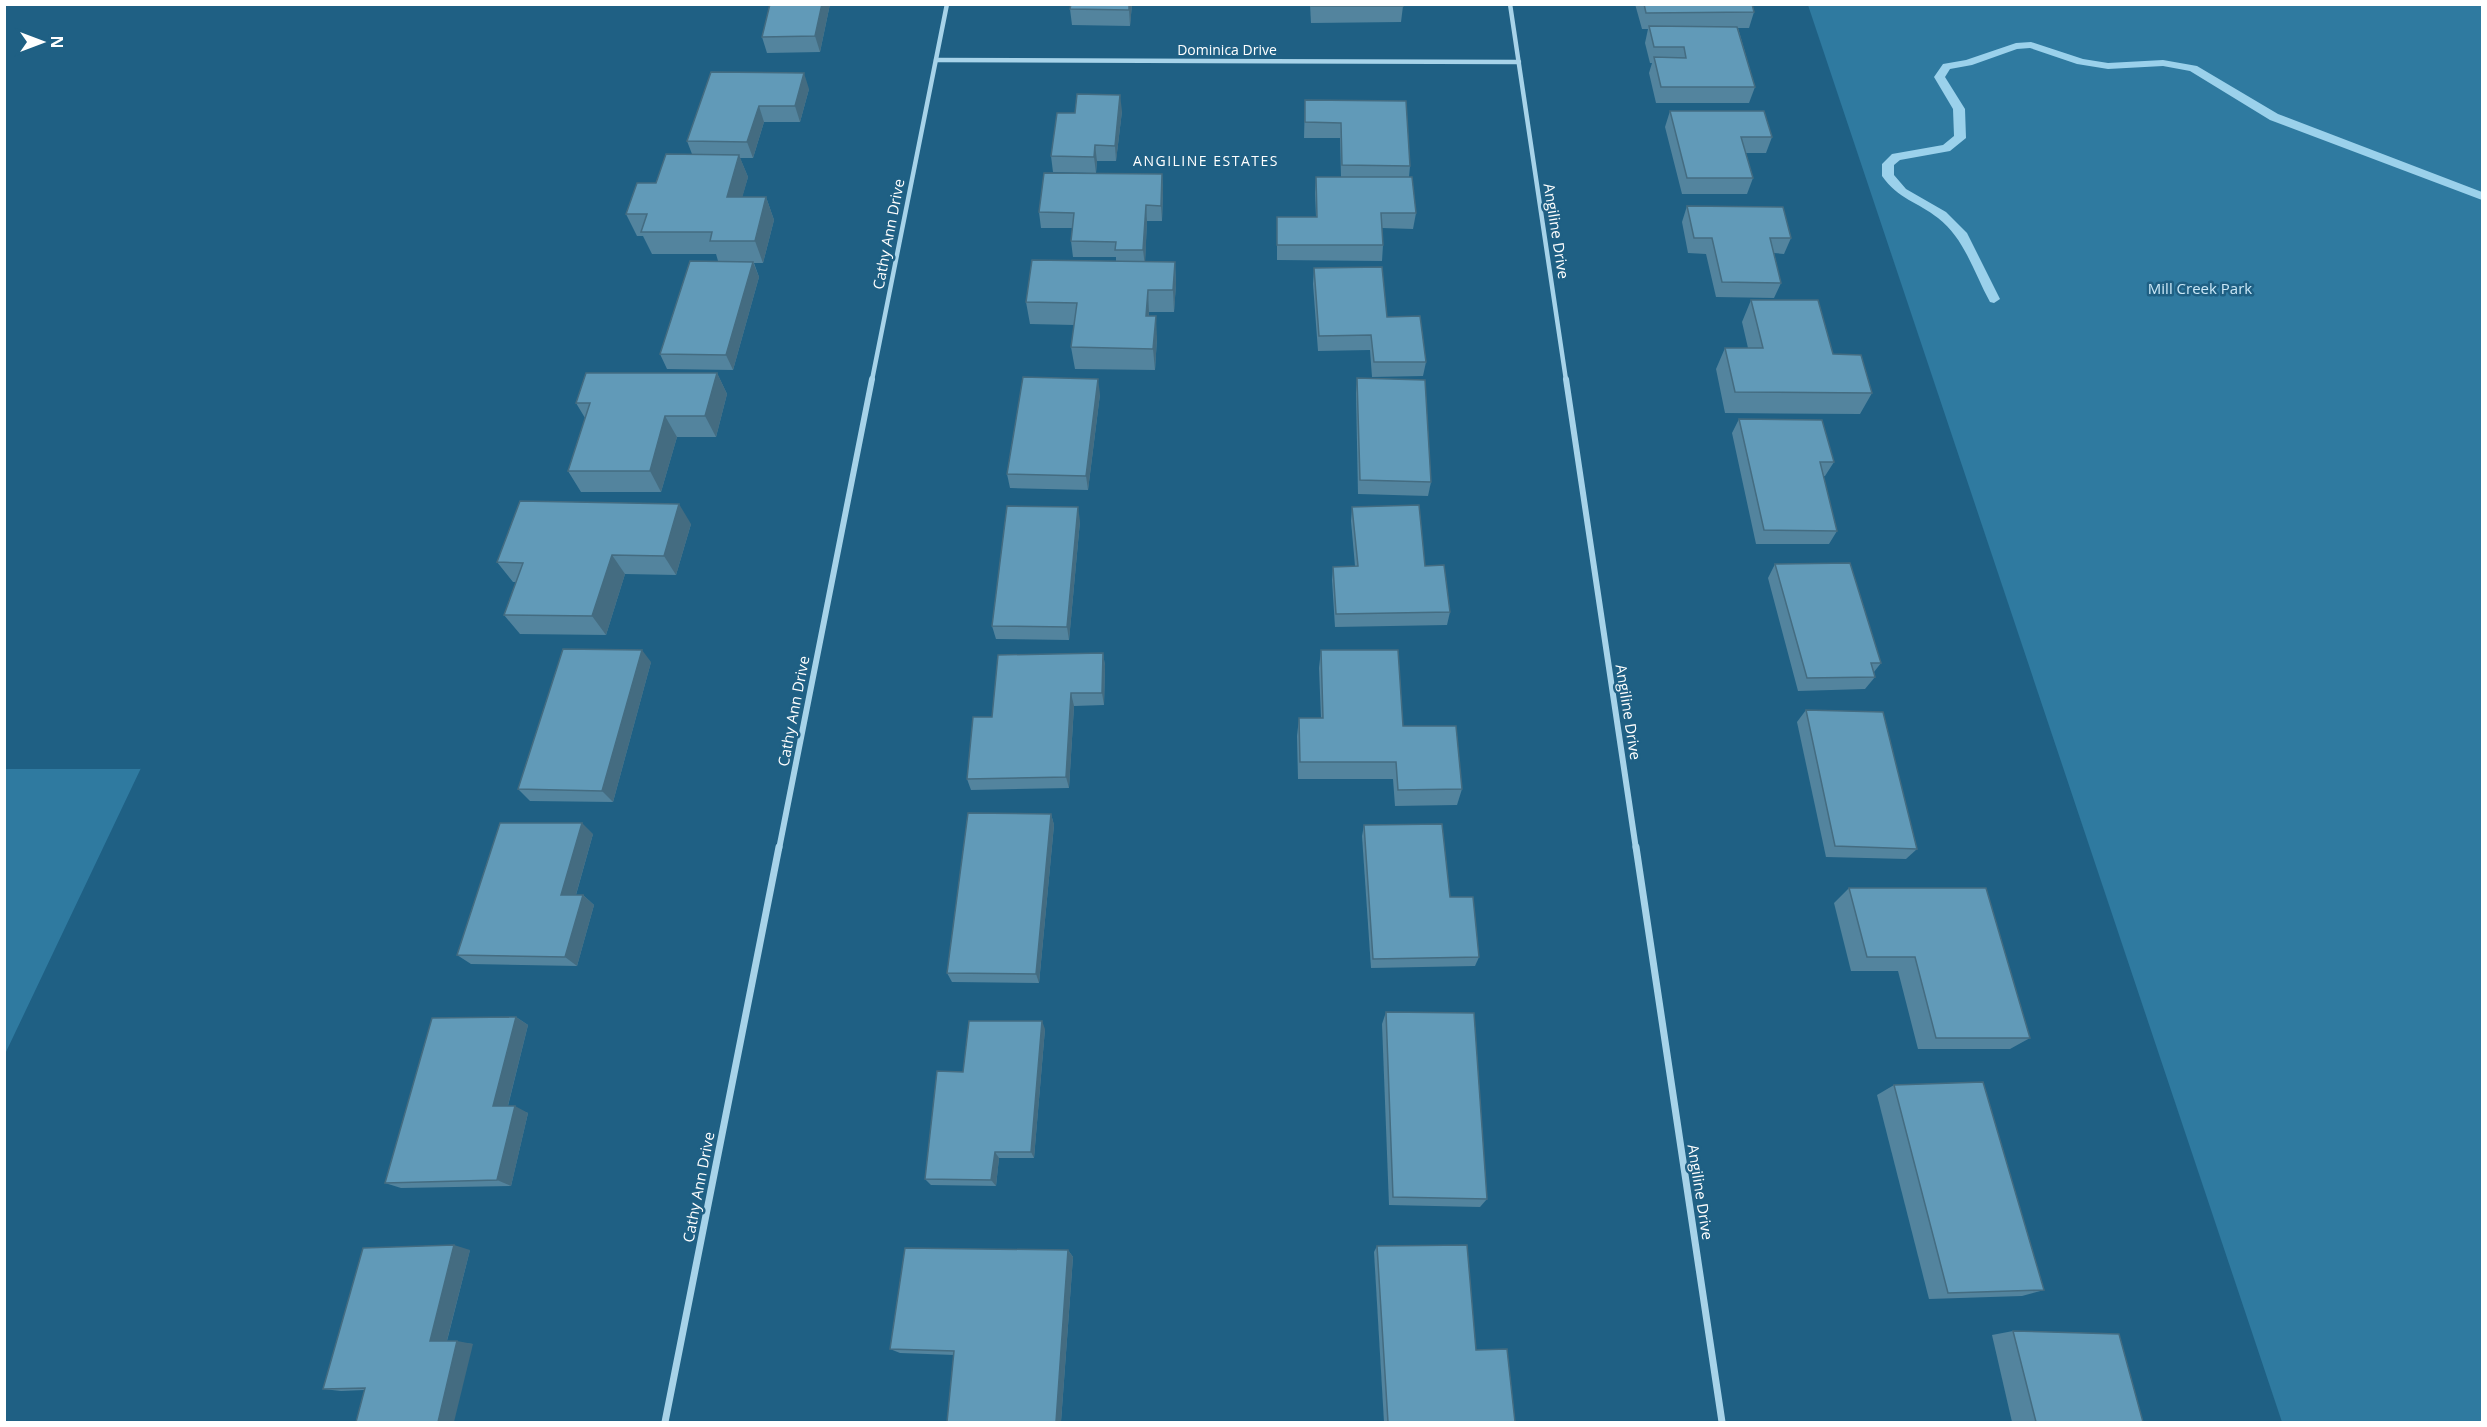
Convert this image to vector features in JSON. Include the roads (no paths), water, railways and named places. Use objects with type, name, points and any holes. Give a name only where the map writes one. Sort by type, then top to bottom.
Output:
[{"type":"street","name":"Cathy Ann Drive","points":[[664,1422],[947,4]]},
{"type":"street","name":"Angiline Drive","points":[[1510,4],[1722,1422]]},
{"type":"street","name":"Dominica Drive","points":[[936,60],[1518,62]]},
{"type":"waterway","points":[[1994,299],[1963,236],[1942,215],[1902,192],[1888,176],[1888,164],[1896,157],[1946,148],[1960,138],[1959,109],[1939,77],[1947,66],[1968,63],[2016,46],[2031,45],[2081,62],[2108,66],[2163,63],[2193,68],[2274,117],[2482,196]]},
{"type":"district","name":"ANGILINE ESTATES","points":[[1206,160]]},
{"type":"park label","name":"Mill Creek Park","points":[[2200,288]]}]
